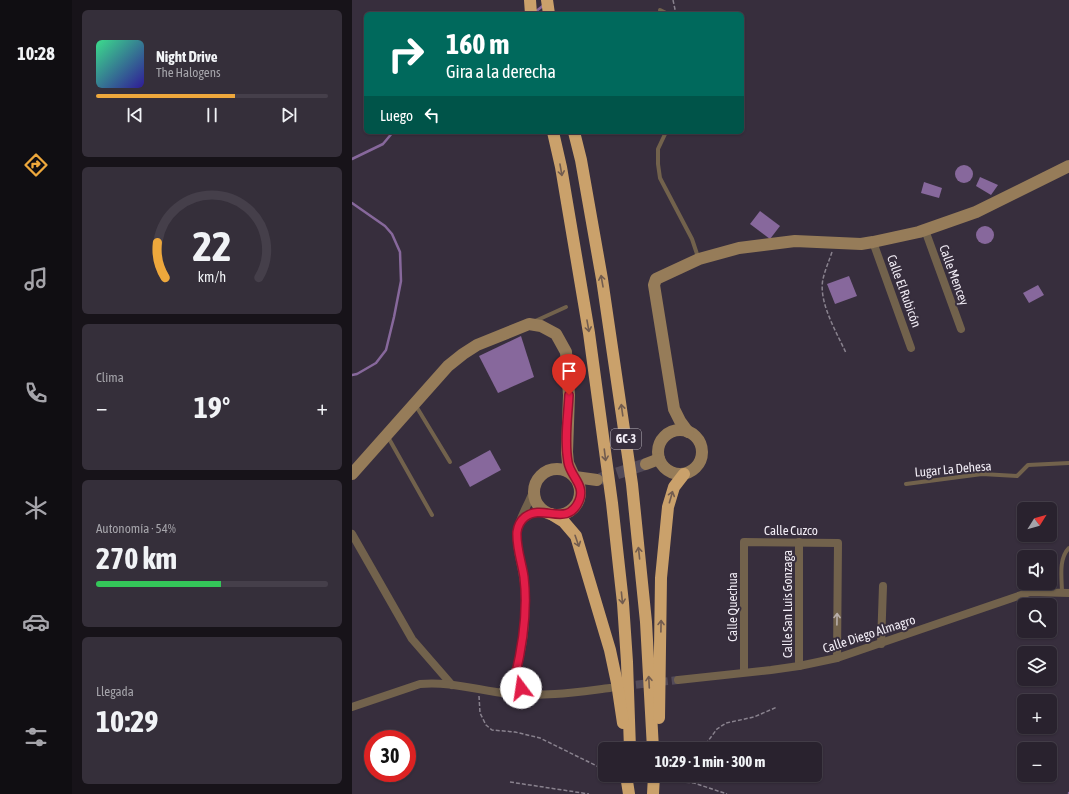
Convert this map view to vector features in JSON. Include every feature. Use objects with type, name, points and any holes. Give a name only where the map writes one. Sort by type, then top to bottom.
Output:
[{"type":"highway","points":[[522,0],[523,12]]},
{"type":"highway","points":[[530,0],[531,12]]},
{"type":"highway","points":[[547,0],[549,12]]},
{"type":"highway","name":"GC-3","points":[[553,134],[561,166],[589,333],[610,489],[623,603],[630,742]]},
{"type":"highway","name":"GC-3","points":[[574,134],[581,160],[604,293],[632,484],[646,622],[653,742]]},
{"type":"highway","points":[[658,742],[661,578],[668,507],[674,487],[684,474]]},
{"type":"highway","points":[[548,513],[564,522],[576,536],[610,650],[617,683],[624,742]]},
{"type":"highway","points":[[630,794],[631,782]]},
{"type":"highway","points":[[653,794],[654,782]]},
{"type":"street","points":[[674,409],[665,436],[659,446],[659,459],[666,470],[678,475],[691,472],[696,467],[702,455],[702,448],[699,441],[688,432],[680,421],[674,409],[654,285],[656,279],[699,259],[739,248],[795,241],[861,244],[925,230],[976,212],[1069,166]]},
{"type":"street","name":"Calle Mencey","points":[[925,230],[961,329]]},
{"type":"street","name":"Calle El Rubicón","points":[[873,242],[911,348]]},
{"type":"street","points":[[352,474],[448,366],[463,354],[477,345],[528,324],[541,326],[556,334],[566,352],[569,395],[567,444],[568,463],[578,482],[581,493],[576,506],[571,511],[558,515],[537,511],[529,514],[520,522]]},
{"type":"street","points":[[665,436],[676,430],[688,432]]},
{"type":"street","points":[[552,469],[561,458],[567,444]]},
{"type":"street","points":[[646,464],[659,459]]},
{"type":"street","points":[[511,694],[524,629],[526,606],[524,578],[517,533],[523,513],[530,502],[536,482],[540,476],[552,469],[559,468],[574,475],[597,480],[581,493]]},
{"type":"street","points":[[534,489],[536,502],[548,513]]},
{"type":"street","points":[[352,534],[412,639],[452,685]]},
{"type":"street","name":"Calle Cuzco","points":[[744,542],[838,542],[837,658]]},
{"type":"street","name":"Calle Quechua","points":[[744,542],[744,672]]},
{"type":"street","name":"Calle San Luis Gonzaga","points":[[798,542],[799,666]]},
{"type":"street","points":[[881,644],[883,586]]},
{"type":"street","name":"Calle Diego Almagro","points":[[678,680],[771,670],[837,658],[1030,592],[1065,593]]},
{"type":"street","points":[[494,691],[503,687],[515,677]]},
{"type":"street","points":[[515,677],[521,688],[528,695]]},
{"type":"street","points":[[352,707],[420,684],[431,683],[478,688],[511,694],[548,696],[610,688]]},
{"type":"lane","points":[[660,10],[664,12]]},
{"type":"lane","points":[[665,134],[658,150],[660,178],[692,240],[699,259]]},
{"type":"lane","points":[[528,324],[566,308]]},
{"type":"lane","points":[[414,404],[450,462]]},
{"type":"lane","points":[[387,435],[432,515]]},
{"type":"lane","name":"Lugar La Dehesa","points":[[906,484],[982,474],[1017,476],[1028,465],[1069,463]]},
{"type":"lane","points":[[1065,593],[1062,560],[1065,552],[1069,548]]},
{"type":"path","points":[[674,0],[676,12]]},
{"type":"path","points":[[835,243],[823,280],[822,294],[827,311],[846,353]]},
{"type":"path","points":[[478,688],[480,713],[486,725],[492,730],[515,732],[540,738],[598,767]]},
{"type":"path","points":[[707,742],[717,729],[726,724],[754,717],[777,707]]},
{"type":"path","points":[[510,782],[589,794]]},
{"type":"path","points":[[683,782],[694,783],[727,794]]},
{"type":"shaded area","points":[[964,165],[968,166],[972,170],[972,178],[968,182],[964,183],[960,182],[956,178],[955,174],[956,170],[960,166]]},
{"type":"shaded area","points":[[980,177],[998,185],[991,195],[976,186]]},
{"type":"shaded area","points":[[924,182],[942,188],[939,198],[921,193]]},
{"type":"shaded area","points":[[760,211],[780,226],[770,239],[750,224]]},
{"type":"shaded area","points":[[985,226],[991,229],[994,235],[991,241],[985,244],[979,241],[976,235],[979,229]]},
{"type":"shaded area","points":[[849,276],[857,296],[835,304],[827,284]]},
{"type":"shaded area","points":[[1038,285],[1044,295],[1029,303],[1023,293]]},
{"type":"shaded area","points":[[521,336],[534,377],[498,393],[479,356]]},
{"type":"shaded area","points":[[490,450],[501,470],[470,487],[459,467]]},
{"type":"waterway","points":[[535,12],[544,5]]},
{"type":"waterway","points":[[352,159],[383,144],[391,134]]},
{"type":"waterway","points":[[352,203],[385,226],[392,234],[400,252],[401,281],[386,350],[376,363],[357,374],[352,375]]},
{"type":"tunnel","points":[[600,479],[646,464]]},
{"type":"tunnel","points":[[624,686],[678,680]]},
{"type":"route","points":[[521,688],[515,677],[519,662],[526,606],[524,578],[517,533],[520,522],[529,514],[537,511],[558,515],[565,514],[571,511],[579,500],[581,493],[580,487],[568,463],[567,444],[569,395]]}]
